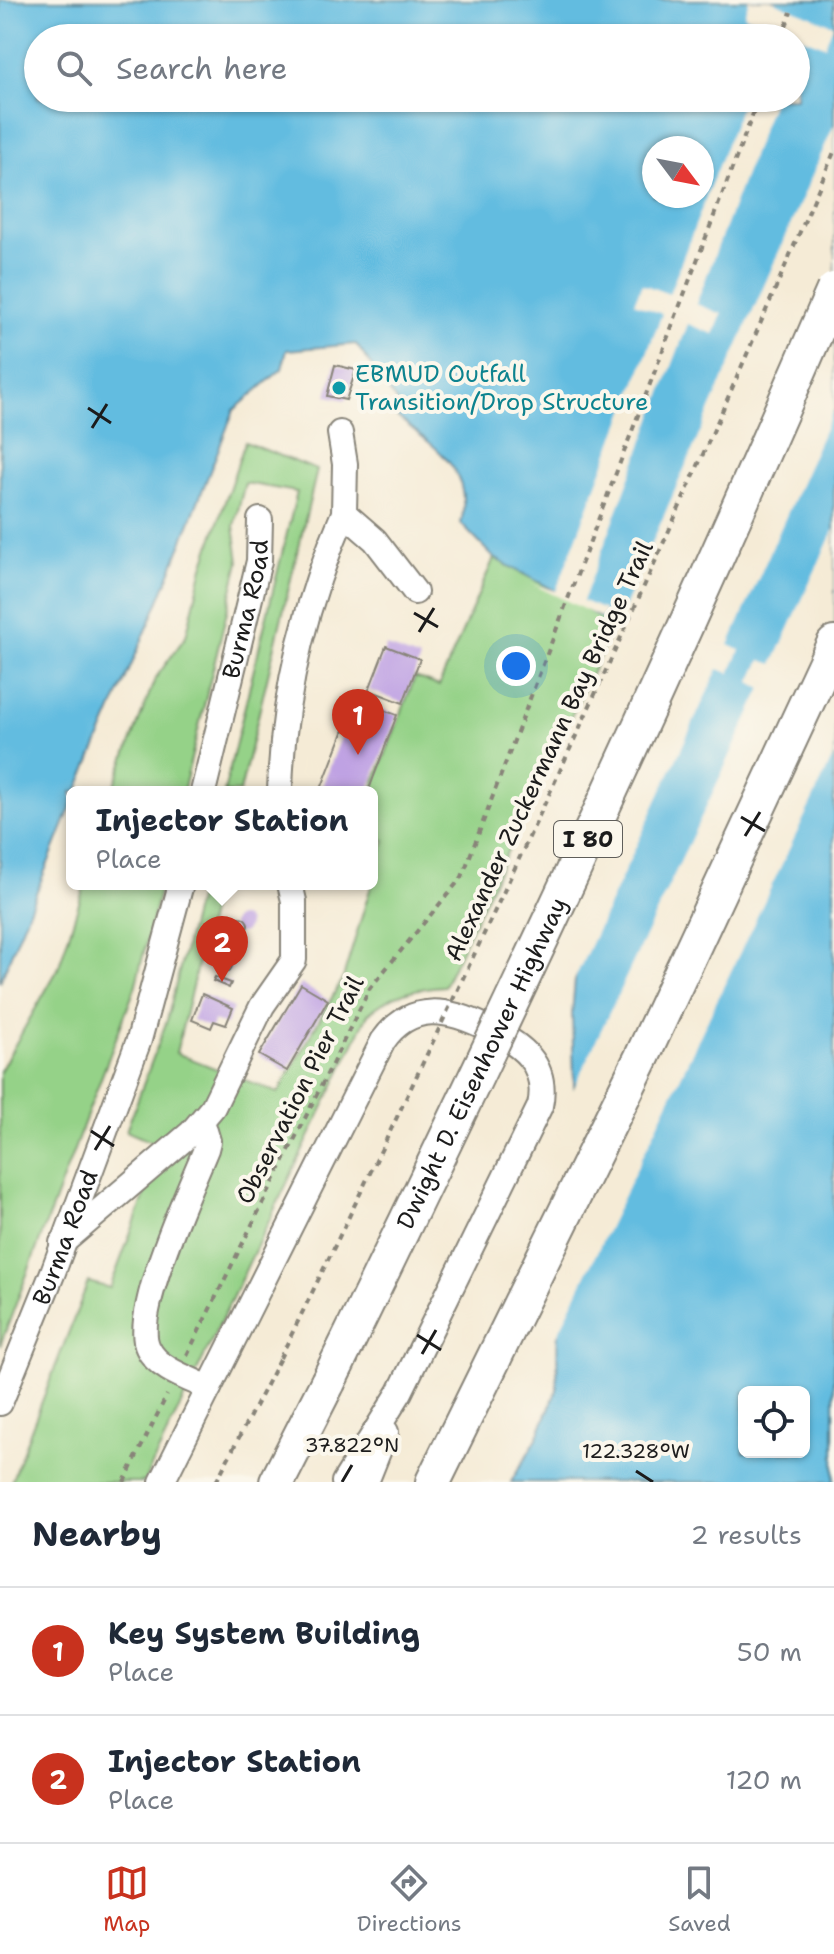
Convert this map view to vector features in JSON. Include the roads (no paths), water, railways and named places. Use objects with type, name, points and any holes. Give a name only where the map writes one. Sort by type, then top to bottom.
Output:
[{"type":"highway","name":"Dwight D. Eisenhower Highway","points":[[277,1482],[576,866],[711,571],[834,290]]},
{"type":"highway","points":[[433,1482],[642,1057],[834,644]]},
{"type":"lane","points":[[280,786],[291,685],[324,559],[344,513],[345,464],[340,433]]},
{"type":"lane","points":[[344,513],[375,540],[415,592]]},
{"type":"lane","name":"Burma Road","points":[[204,786],[259,561],[260,520]]},
{"type":"lane","name":"Burma Road","points":[[0,1403],[53,1272],[60,1245],[139,1040],[179,890]]},
{"type":"lane","points":[[60,1245],[129,1189],[213,1107],[262,1006],[294,960],[291,890]]},
{"type":"lane","points":[[162,1482],[383,1041],[397,1024],[411,1016],[442,1011],[462,1016],[519,1045],[538,1069],[542,1098],[534,1122],[400,1392],[344,1482]]},
{"type":"lane","points":[[202,1121],[208,1141],[206,1149],[160,1266],[145,1326],[148,1348],[157,1360],[209,1388]]},
{"type":"lane","points":[[366,1482],[400,1392]]},
{"type":"water","points":[[0,0],[834,0],[834,1482],[511,1482],[537,1438],[557,1390],[558,1286],[576,1145],[572,1014],[577,956],[642,743],[630,664],[613,628],[578,603],[494,558],[461,524],[462,488],[456,473],[448,460],[395,415],[398,404],[356,344],[287,350],[282,369],[234,410],[161,596],[80,786],[66,786],[66,819],[0,982]]},
{"type":"place","name":"EBMUD Outfall Transition/Drop Structure","points":[[339,388]]},
{"type":"place","name":"Key System Building","points":[[358,755]]},
{"type":"place","name":"Injector Station","points":[[222,982]]}]
